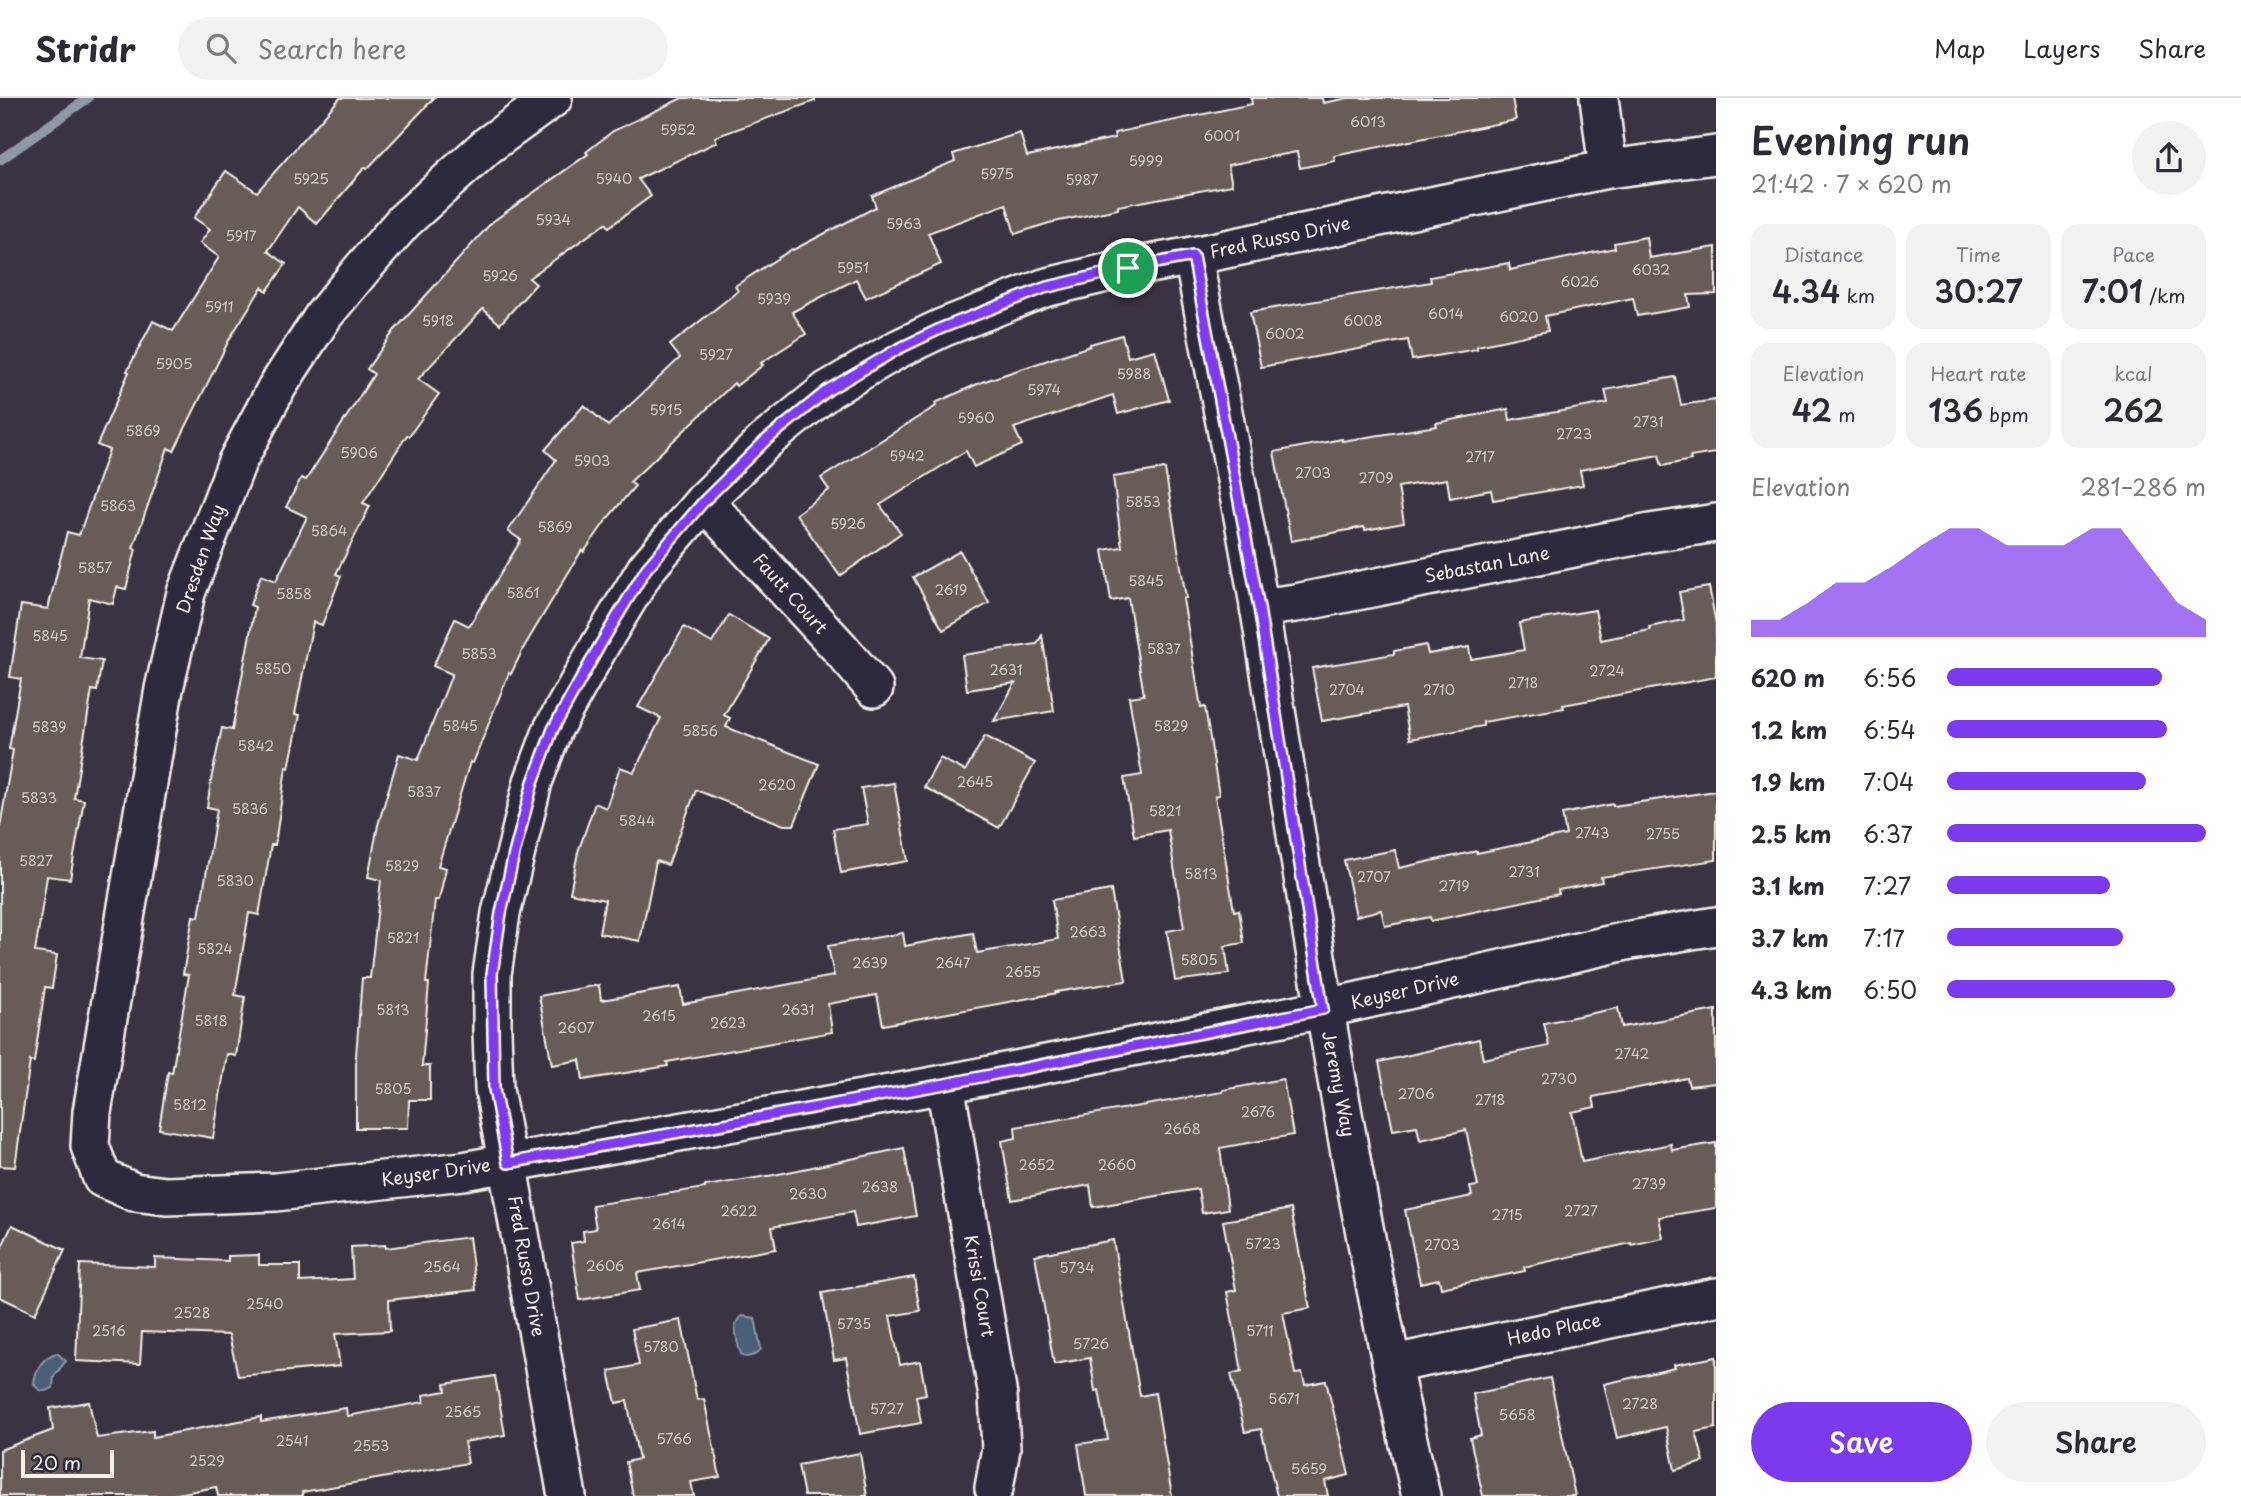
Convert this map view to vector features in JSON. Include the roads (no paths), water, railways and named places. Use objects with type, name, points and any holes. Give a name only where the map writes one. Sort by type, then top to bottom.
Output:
[{"type":"street","name":"Dresden Way","points":[[102,1178],[90,1146],[92,1112],[162,702],[186,593],[232,472],[277,387],[324,314],[362,269],[404,221],[488,145],[553,98]]},
{"type":"street","points":[[1599,98],[1608,169]]},
{"type":"street","name":"Fred Russo Drive","points":[[567,1496],[494,1089],[492,974],[501,913],[533,782],[553,729],[646,569],[704,501],[765,441],[828,390],[898,349],[942,328],[1044,288],[1128,268],[1608,169],[1716,155]]},
{"type":"street","name":"Jeremy Way","points":[[1193,256],[1259,608],[1323,1009],[1392,1364],[1421,1496]]},
{"type":"street","name":"Fautt Court","points":[[704,501],[874,688]]},
{"type":"street","name":"Sebastan Lane","points":[[1259,608],[1650,533],[1716,523]]},
{"type":"street","name":"Keyser Drive","points":[[102,1178],[134,1192],[166,1196],[248,1193],[463,1171],[945,1084],[1323,1009],[1631,940],[1716,926]]},
{"type":"street","name":"Krissi Court","points":[[945,1084],[998,1396],[1001,1448],[994,1488]]},
{"type":"street","name":"Hedo Place","points":[[1392,1364],[1716,1297]]},
{"type":"water","points":[[742,1316],[755,1318],[761,1349],[750,1357],[742,1356],[737,1341],[735,1325]]},
{"type":"water","points":[[57,1353],[66,1361],[54,1376],[53,1388],[40,1390],[34,1384],[38,1369],[44,1360]]},
{"type":"waterway","points":[[0,160],[88,98]]}]
